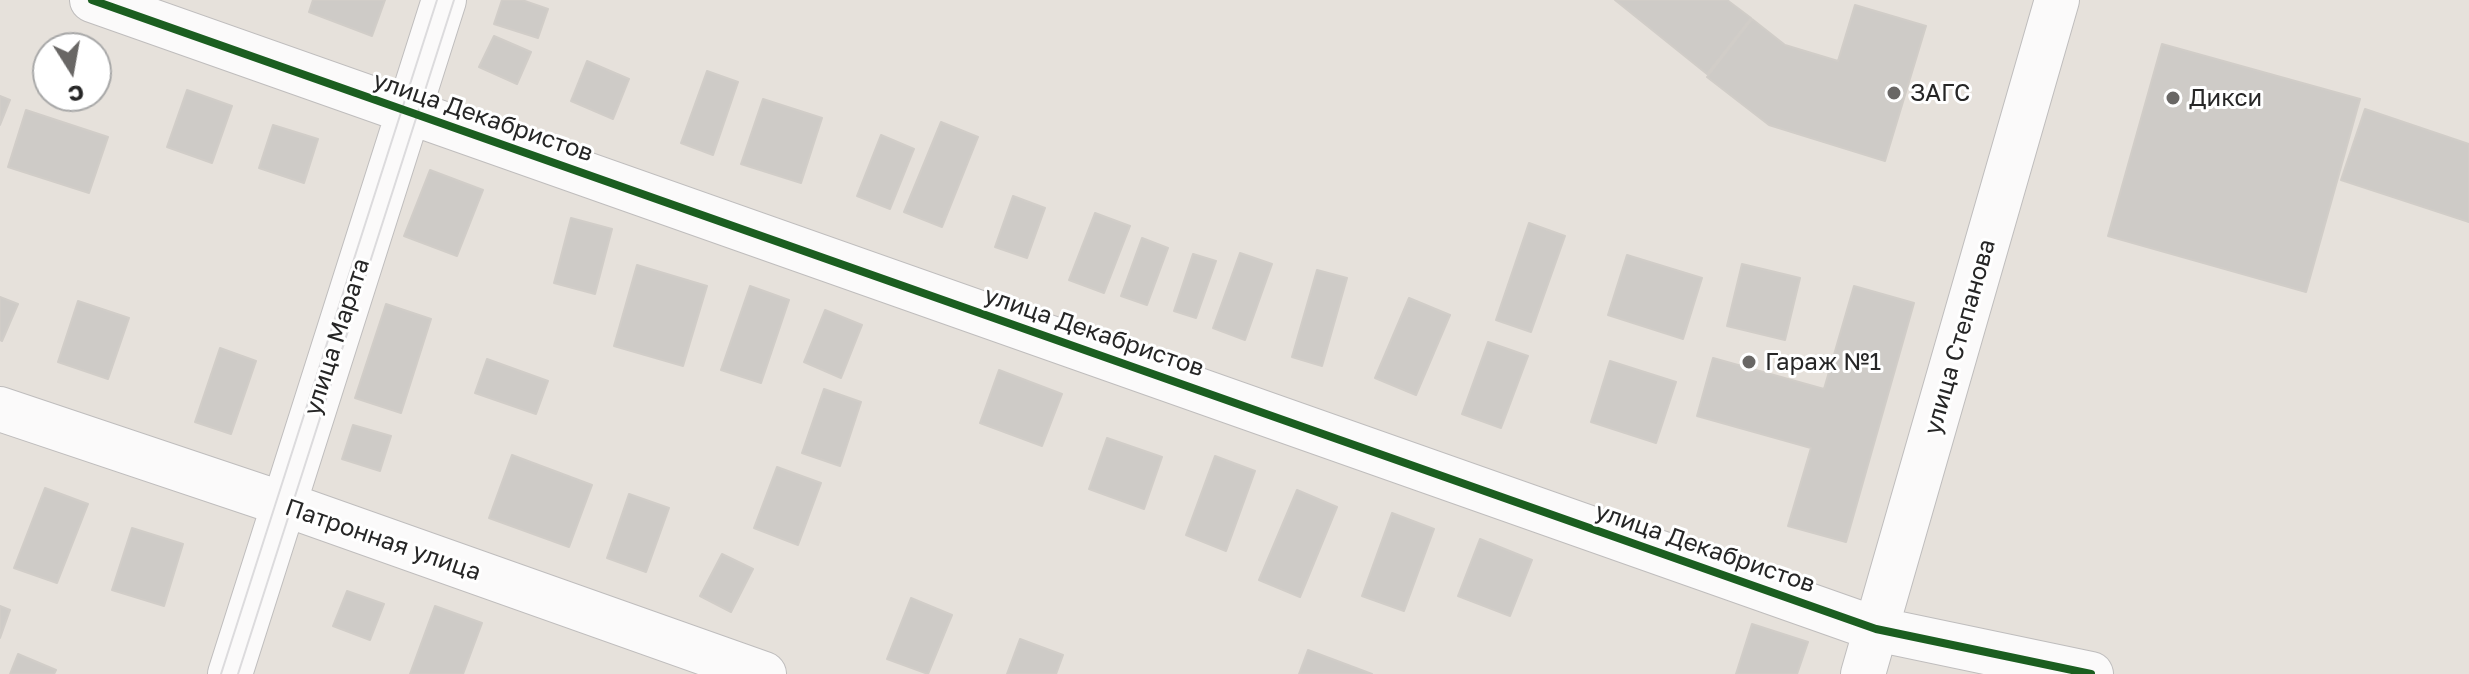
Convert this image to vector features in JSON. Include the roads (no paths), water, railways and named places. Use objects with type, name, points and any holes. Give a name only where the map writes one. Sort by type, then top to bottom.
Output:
[{"type":"street","name":"улица Декабристов","points":[[92,0],[1876,629],[2091,674]]},
{"type":"street","name":"улица Марата","points":[[230,674],[444,0]]},
{"type":"street","name":"улица Степанова","points":[[1863,674],[2057,0]]},
{"type":"street","name":"Патронная улица","points":[[0,409],[764,674]]},
{"type":"tram line","points":[[221,674],[437,0]]},
{"type":"tram line","points":[[238,674],[454,0]]},
{"type":"place","name":"ЗАГС","points":[[1894,93]]},
{"type":"place","name":"Дикси","points":[[2173,98]]},
{"type":"place","name":"Гараж №1","points":[[1749,362]]}]
